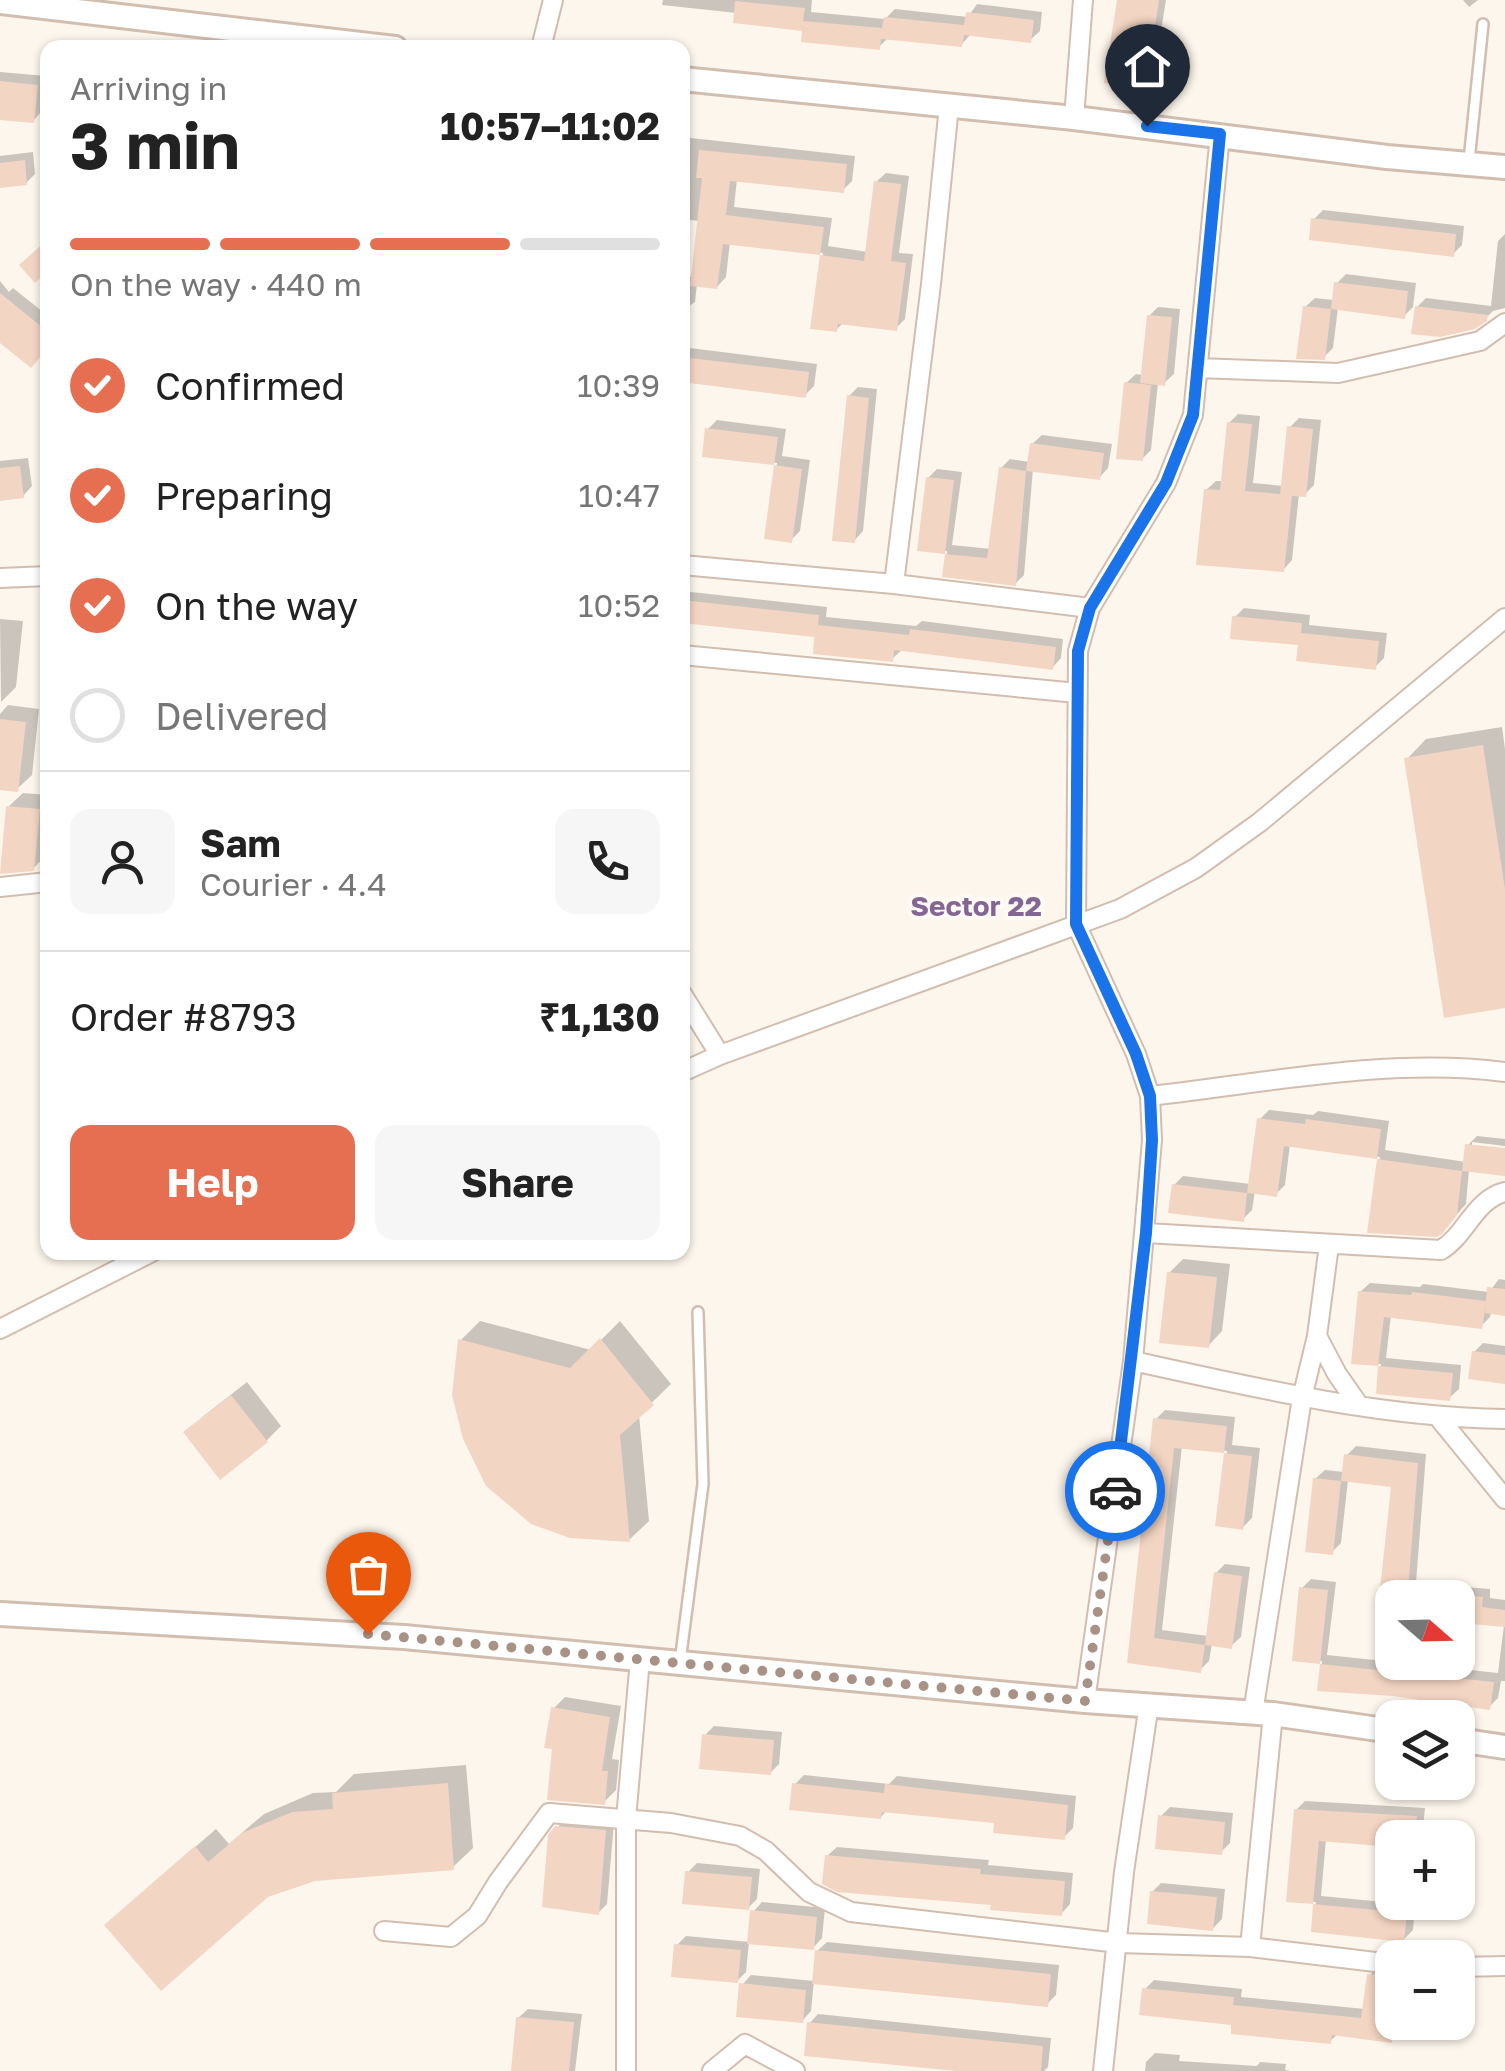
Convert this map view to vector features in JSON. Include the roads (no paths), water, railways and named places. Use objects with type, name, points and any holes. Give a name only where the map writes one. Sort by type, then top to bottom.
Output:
[{"type":"street","points":[[543,40],[552,0]]},
{"type":"street","points":[[1074,118],[1082,0]]},
{"type":"street","points":[[0,2],[85,6],[335,40]]},
{"type":"street","points":[[690,80],[1505,167]]},
{"type":"street","points":[[894,584],[950,106]]},
{"type":"street","points":[[1085,1701],[1133,1361],[1152,1140],[1150,1096],[1136,1054],[1076,924],[1078,651],[1090,608],[1166,483],[1193,415],[1220,134]]},
{"type":"street","points":[[1198,368],[1338,373],[1480,342],[1505,323]]},
{"type":"street","points":[[690,567],[894,584],[1090,608]]},
{"type":"street","points":[[0,578],[40,576]]},
{"type":"street","points":[[690,1068],[1120,909],[1212,857],[1260,822],[1505,618]]},
{"type":"street","points":[[690,656],[1077,693]]},
{"type":"street","points":[[0,887],[40,883]]},
{"type":"street","points":[[690,1007],[720,1055]]},
{"type":"street","points":[[1150,1096],[1406,1066],[1505,1072]]},
{"type":"street","points":[[1146,1233],[1441,1250],[1454,1242],[1488,1198],[1505,1192]]},
{"type":"street","points":[[1250,1946],[1263,1714],[1302,1398],[1317,1336],[1329,1244]]},
{"type":"street","points":[[0,1329],[136,1260]]},
{"type":"street","points":[[1317,1336],[1336,1374],[1358,1404]]},
{"type":"street","points":[[1133,1361],[1302,1398],[1438,1418],[1505,1419]]},
{"type":"street","points":[[1438,1418],[1505,1500]]},
{"type":"street","points":[[0,1614],[404,1637],[1263,1714],[1375,1729]]},
{"type":"street","points":[[626,2071],[626,1819],[640,1659]]},
{"type":"street","points":[[1103,2071],[1124,1872],[1149,1704]]},
{"type":"street","points":[[1475,1743],[1505,1747]]},
{"type":"street","points":[[384,1931],[451,1937],[477,1916],[548,1814],[698,1827],[740,1836],[766,1850],[809,1892],[851,1912],[1119,1942],[1250,1946],[1375,1962]]},
{"type":"street","points":[[1475,1967],[1505,1966]]},
{"type":"street","points":[[712,2071],[745,2044],[795,2071]]},
{"type":"lane","points":[[1468,164],[1483,24]]},
{"type":"lane","points":[[680,1662],[703,1484],[698,1312]]},
{"type":"district","name":"Sector 22","points":[[976,906]]}]
